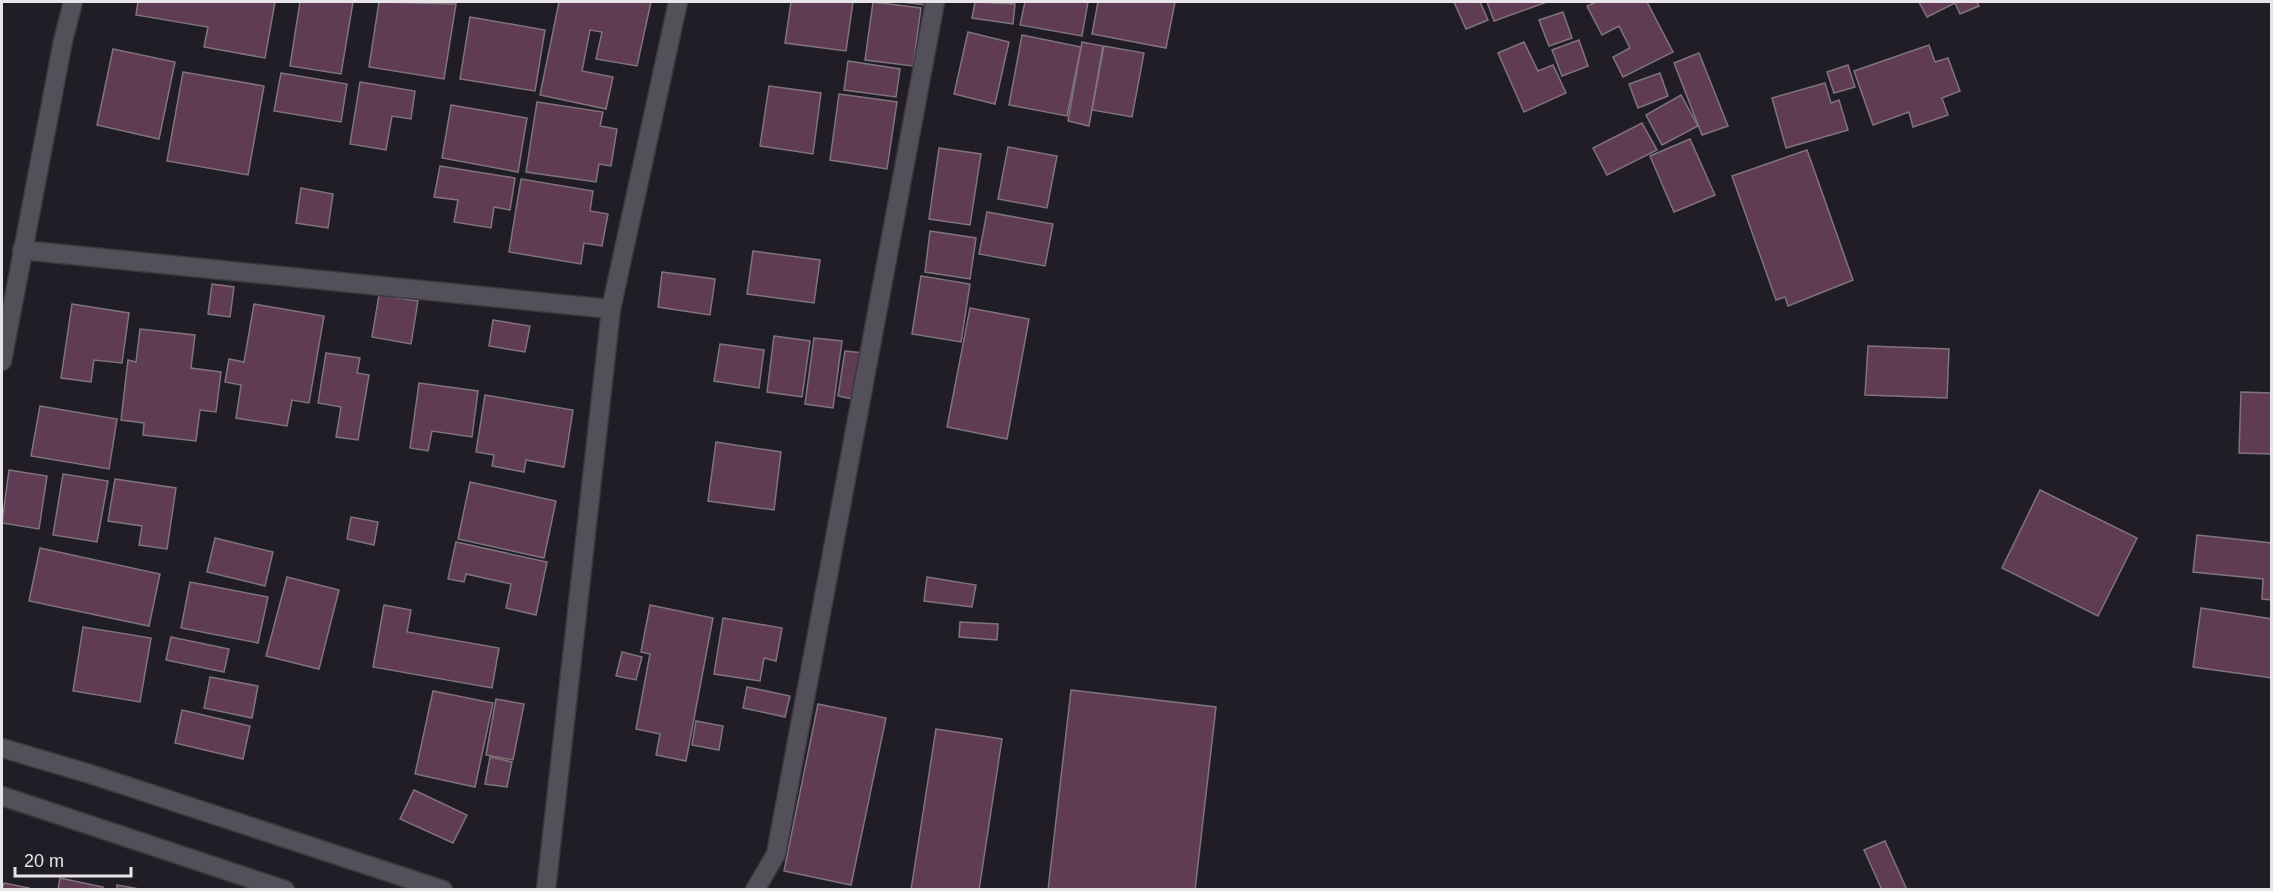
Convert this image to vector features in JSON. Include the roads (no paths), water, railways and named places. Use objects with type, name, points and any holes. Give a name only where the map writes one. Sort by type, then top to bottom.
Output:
[{"type":"street","points":[[2,361],[63,41],[73,2]]},
{"type":"street","points":[[546,890],[611,309],[678,2]]},
{"type":"street","points":[[755,890],[776,854],[935,2]]},
{"type":"street","points":[[22,250],[611,309]]},
{"type":"street","points":[[2,748],[90,774],[443,890]]},
{"type":"street","points":[[2,796],[285,890]]}]
